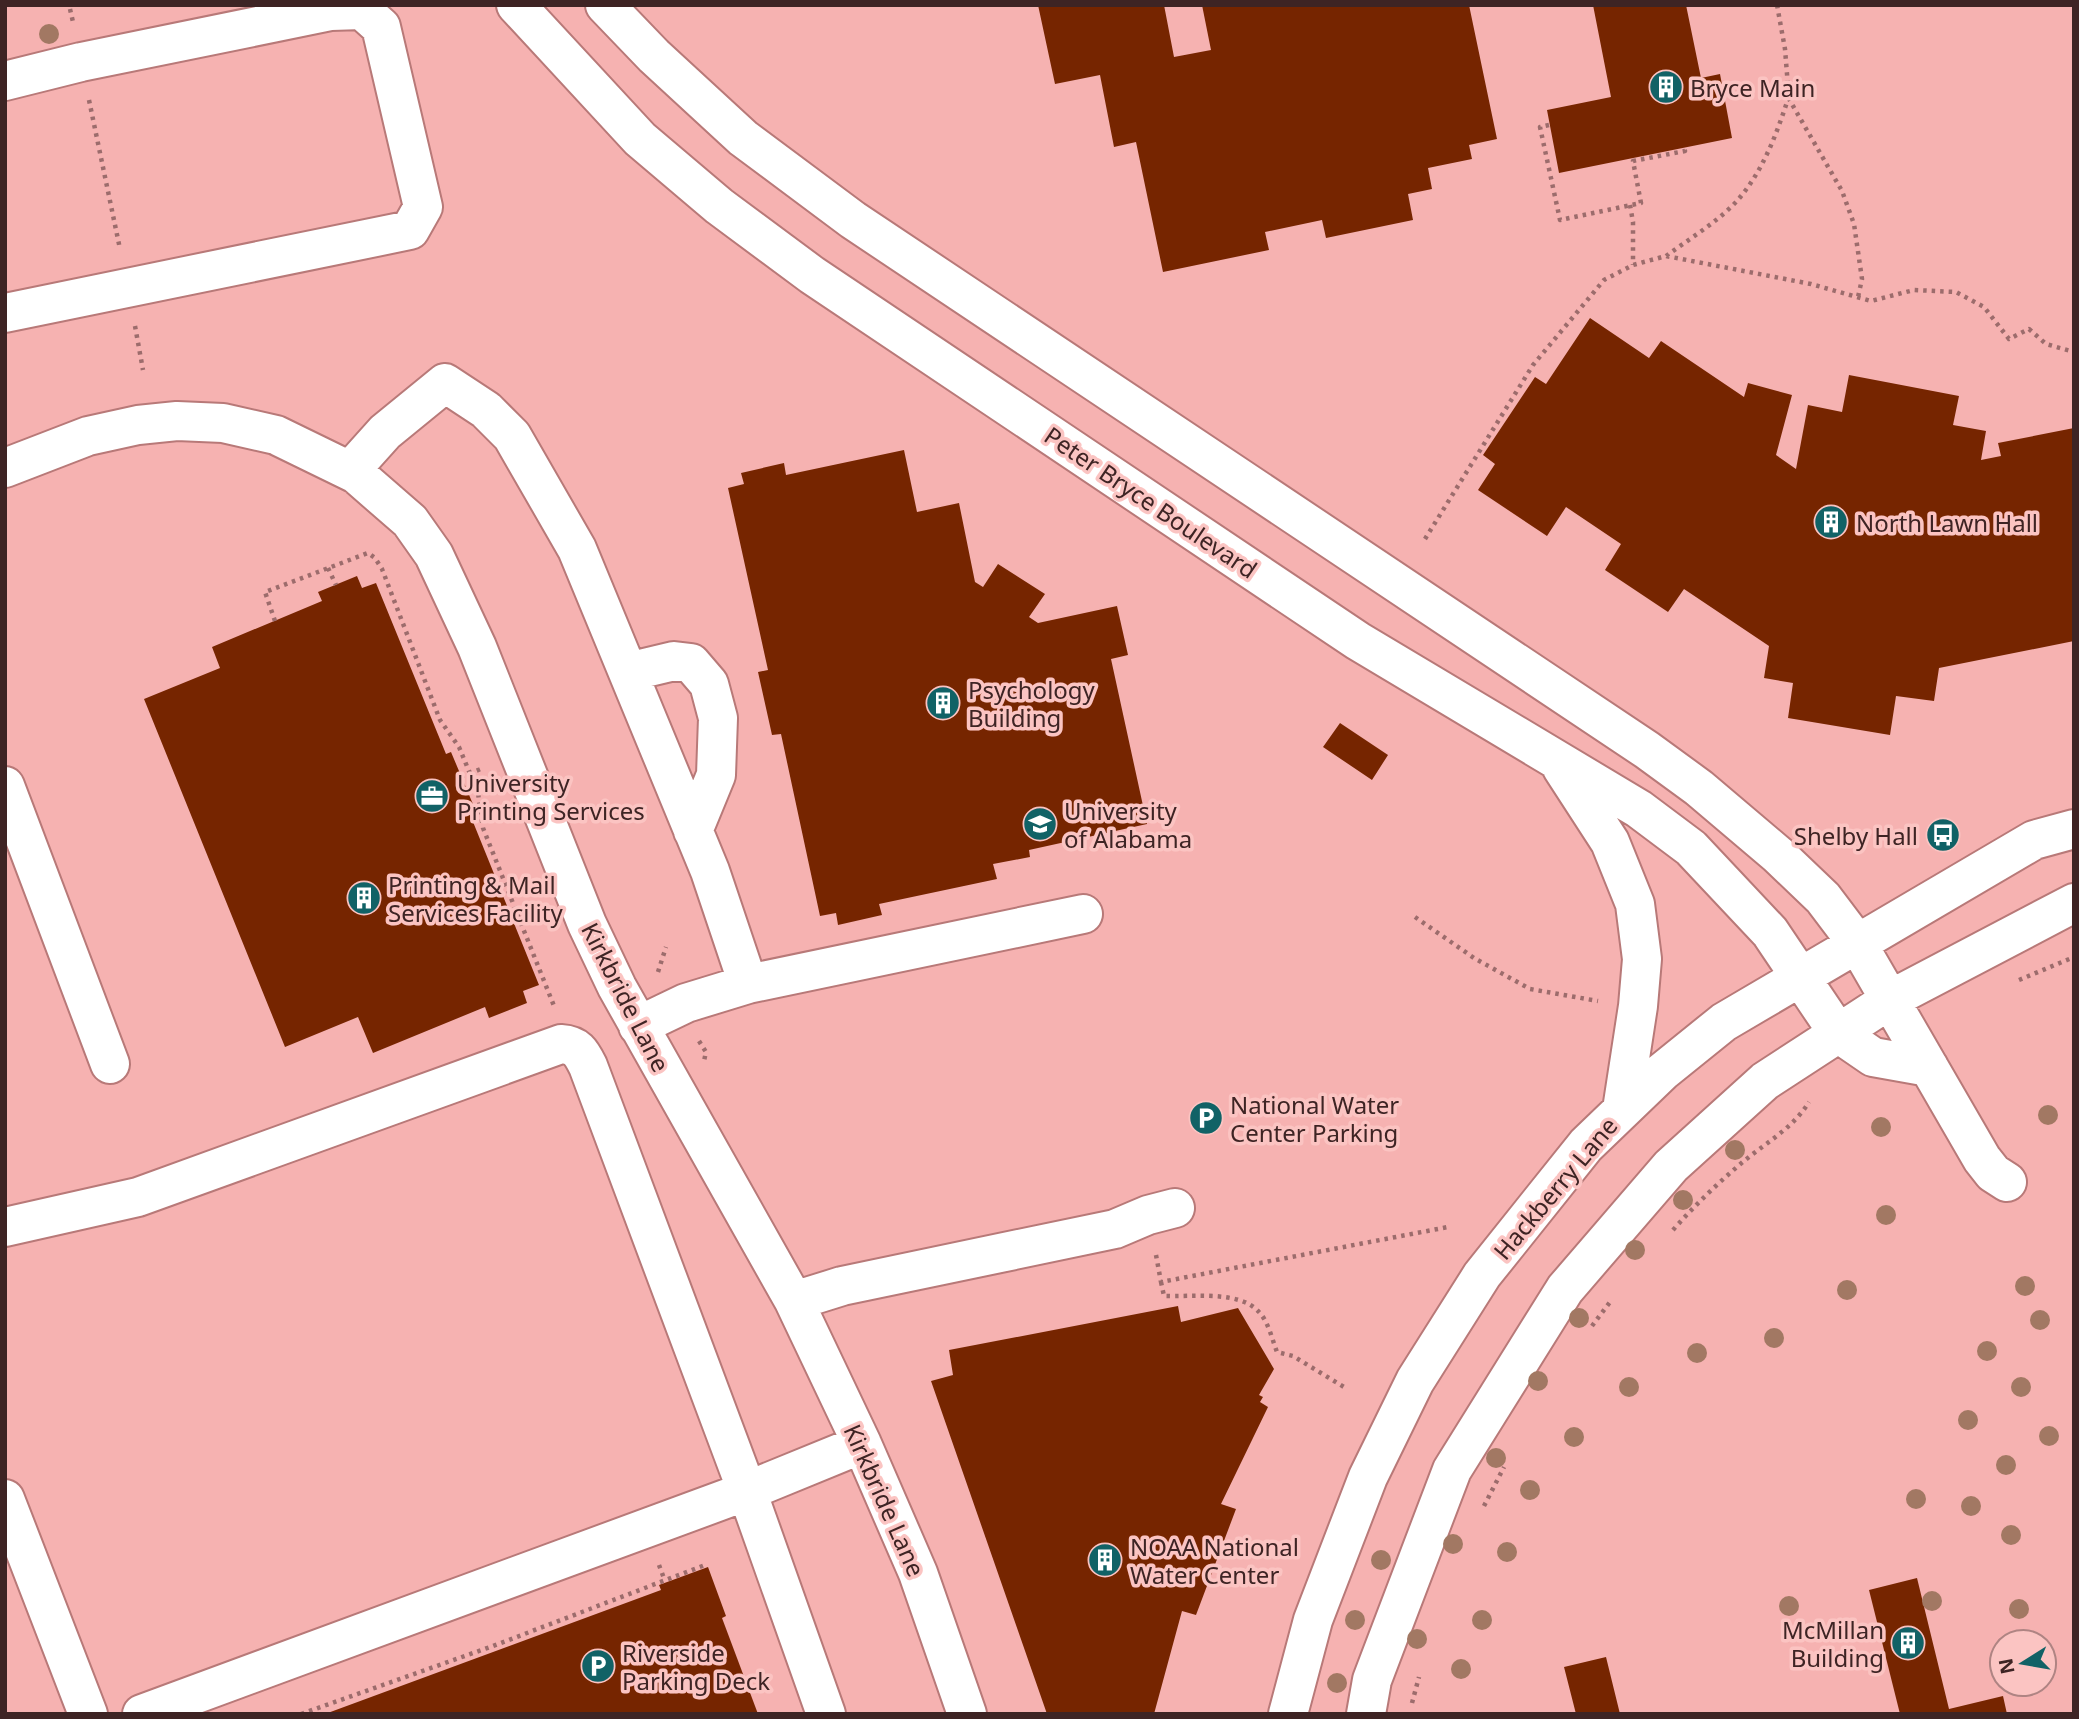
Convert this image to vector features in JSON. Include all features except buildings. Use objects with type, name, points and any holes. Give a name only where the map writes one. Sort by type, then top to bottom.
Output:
[{"type":"street","name":"Peter Bryce Boulevard","points":[[516,5],[640,139],[719,206],[812,275],[1358,641],[1639,809],[1691,848],[1770,932],[1838,1033]]},
{"type":"street","points":[[605,5],[654,56],[743,138],[853,220],[1454,620],[1699,788],[1778,855],[1823,898],[1857,943],[1982,1159],[1993,1173],[2007,1182]]},
{"type":"street","points":[[5,80],[331,11],[362,10],[381,27],[423,207],[410,230],[5,313]]},
{"type":"street","points":[[350,471],[384,432],[444,383],[486,410],[512,436],[577,549],[710,871],[748,984]]},
{"type":"street","name":"Kirkbride Lane","points":[[5,468],[88,436],[138,425],[177,421],[223,423],[276,435],[350,471],[383,496],[410,522],[434,555],[477,647],[587,924],[638,1026],[794,1301],[862,1444],[918,1573],[967,1714]]},
{"type":"street","points":[[628,672],[674,661],[691,663],[709,684],[718,718],[716,775],[693,831]]},
{"type":"street","points":[[1558,760],[1611,842],[1635,904],[1642,959],[1622,1110]]},
{"type":"street","points":[[5,786],[110,1064]]},
{"type":"street","name":"Hackberry Lane","points":[[1288,1714],[1318,1607],[1368,1477],[1415,1381],[1482,1275],[1586,1145],[1662,1072],[1724,1022],[2034,840],[2074,829]]},
{"type":"street","points":[[1366,1714],[1372,1680],[1452,1470],[1565,1289],[1671,1166],[1765,1081],[1838,1033],[1891,999],[2074,903]]},
{"type":"street","points":[[638,1026],[686,1003],[748,984],[1083,914]]},
{"type":"street","points":[[1838,1033],[1873,1057],[1929,1067]]},
{"type":"street","points":[[5,1227],[138,1197],[561,1044],[572,1045],[581,1052],[588,1066],[747,1491],[826,1714]]},
{"type":"street","points":[[794,1301],[842,1286],[1115,1229],[1149,1215],[1175,1209]]},
{"type":"street","points":[[142,1714],[747,1491],[862,1444]]},
{"type":"street","points":[[5,1499],[88,1714]]},
{"type":"path","points":[[1777,5],[1789,99],[1842,191],[1854,224],[1862,279],[1858,297]]},
{"type":"path","points":[[70,9],[143,370]]},
{"type":"path","points":[[1425,539],[1532,365],[1604,280],[1633,265],[1666,256],[1735,202],[1756,174],[1773,142],[1789,99]]},
{"type":"path","points":[[1549,125],[1540,127],[1560,220],[1642,203],[1633,161],[1685,150],[1684,148]]},
{"type":"path","points":[[1630,205],[1633,222],[1633,265]]},
{"type":"path","points":[[1666,256],[1811,284],[1871,301],[1914,290],[1956,292],[1984,307],[2009,340],[2029,329],[2046,344],[2074,352]]},
{"type":"path","points":[[275,621],[265,592],[368,553],[375,558],[382,569],[440,720],[459,747],[478,793],[483,828],[554,1007]]},
{"type":"path","points":[[328,568],[336,585]]},
{"type":"path","points":[[1415,917],[1474,958],[1530,989],[1599,1001]]},
{"type":"path","points":[[2013,982],[2074,957]]},
{"type":"path","points":[[1670,1233],[1713,1188],[1794,1121],[1812,1098]]},
{"type":"path","points":[[1161,1282],[1448,1227]]},
{"type":"path","points":[[1154,1244],[1164,1296],[1229,1297],[1248,1302],[1261,1313],[1277,1352],[1293,1356],[1344,1387]]},
{"type":"path","points":[[1587,1333],[1618,1293]]},
{"type":"path","points":[[1481,1511],[1509,1458]]},
{"type":"path","points":[[301,1714],[493,1646],[705,1566]]},
{"type":"path","points":[[1409,1714],[1422,1668]]},
{"type":"place","name":"Bryce Main","points":[[1666,87]]},
{"type":"place","name":"North Lawn Hall","points":[[1831,522]]},
{"type":"place","name":"Psychology Building","points":[[943,703]]},
{"type":"place","name":"University Printing Services","points":[[432,796]]},
{"type":"place","name":"University of Alabama","points":[[1040,824]]},
{"type":"place","name":"Shelby Hall","points":[[1943,835]]},
{"type":"place","name":"Printing & Mail Services Facility","points":[[364,898]]},
{"type":"place","name":"National Water Center Parking","points":[[1206,1118]]},
{"type":"place","name":"NOAA National Water Center","points":[[1105,1560]]},
{"type":"place","name":"McMillan Building","points":[[1908,1643]]},
{"type":"place","name":"Riverside Parking Deck","points":[[598,1666]]}]
